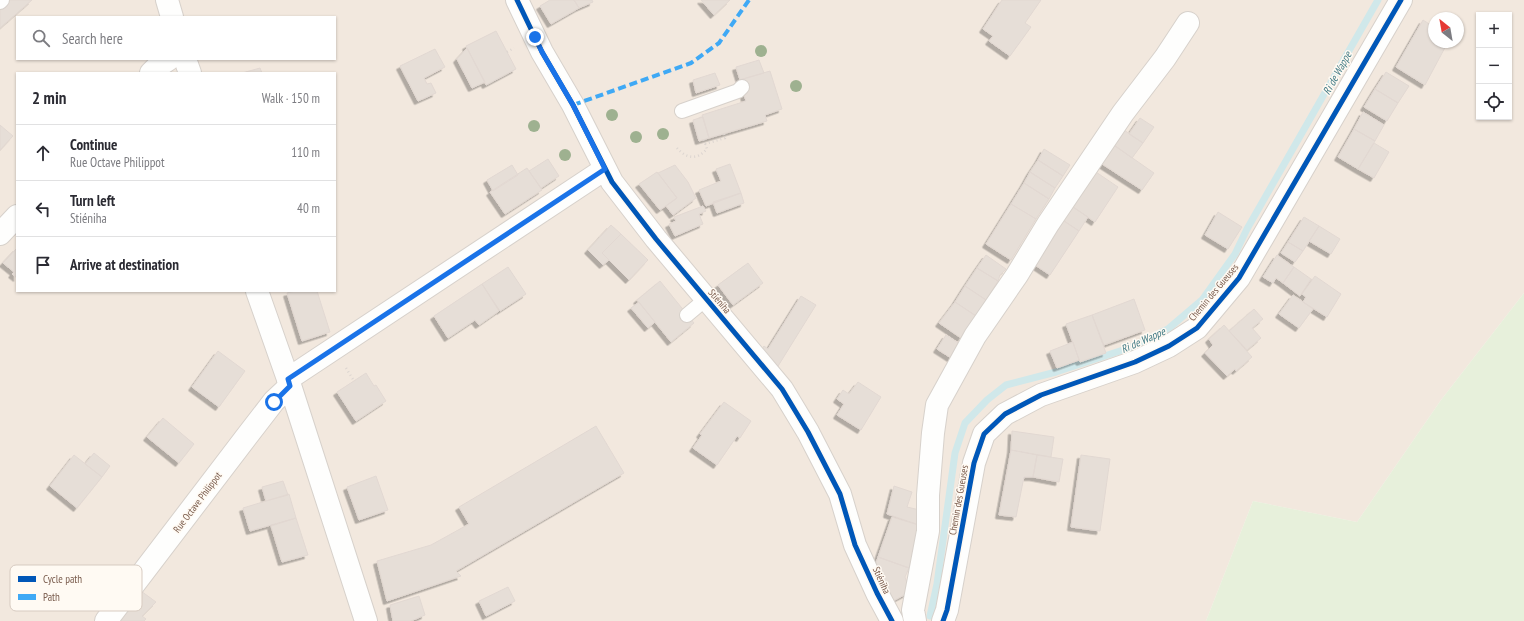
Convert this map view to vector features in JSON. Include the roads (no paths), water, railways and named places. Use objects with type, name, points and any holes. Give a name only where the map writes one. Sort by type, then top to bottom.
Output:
[{"type":"street","points":[[167,0],[172,16]]},
{"type":"street","name":"Stiéniha","points":[[517,0],[542,52],[573,105],[612,182],[656,239],[782,389],[808,432],[840,494],[855,545],[877,593],[892,621]]},
{"type":"street","name":"Chemin des Gueuses","points":[[943,621],[947,610],[974,463],[984,434],[1004,414],[1041,395],[1135,362],[1169,346],[1197,328],[1239,278],[1402,0]]},
{"type":"street","points":[[915,621],[913,610],[928,531],[928,495],[932,441],[937,405],[975,336],[1017,275],[1048,224],[1110,132],[1165,58],[1188,23]]},
{"type":"street","points":[[153,72],[167,60]]},
{"type":"street","points":[[185,60],[190,72]]},
{"type":"street","name":"Rue Octave Philippot","points":[[142,574],[289,383],[605,169]]},
{"type":"street","points":[[0,234],[16,217]]},
{"type":"street","points":[[257,292],[289,383],[366,621]]},
{"type":"street","name":"Rue Octave Philippot","points":[[106,621],[114,611]]},
{"type":"lane","points":[[682,110],[741,91]]},
{"type":"lane","points":[[687,315],[706,299]]},
{"type":"waterway","name":"Ri de Wappe","points":[[930,616],[937,584],[955,453],[965,423],[987,400],[1006,385],[1056,372],[1129,348],[1168,329],[1202,300],[1235,254],[1247,229],[1378,0]]}]
